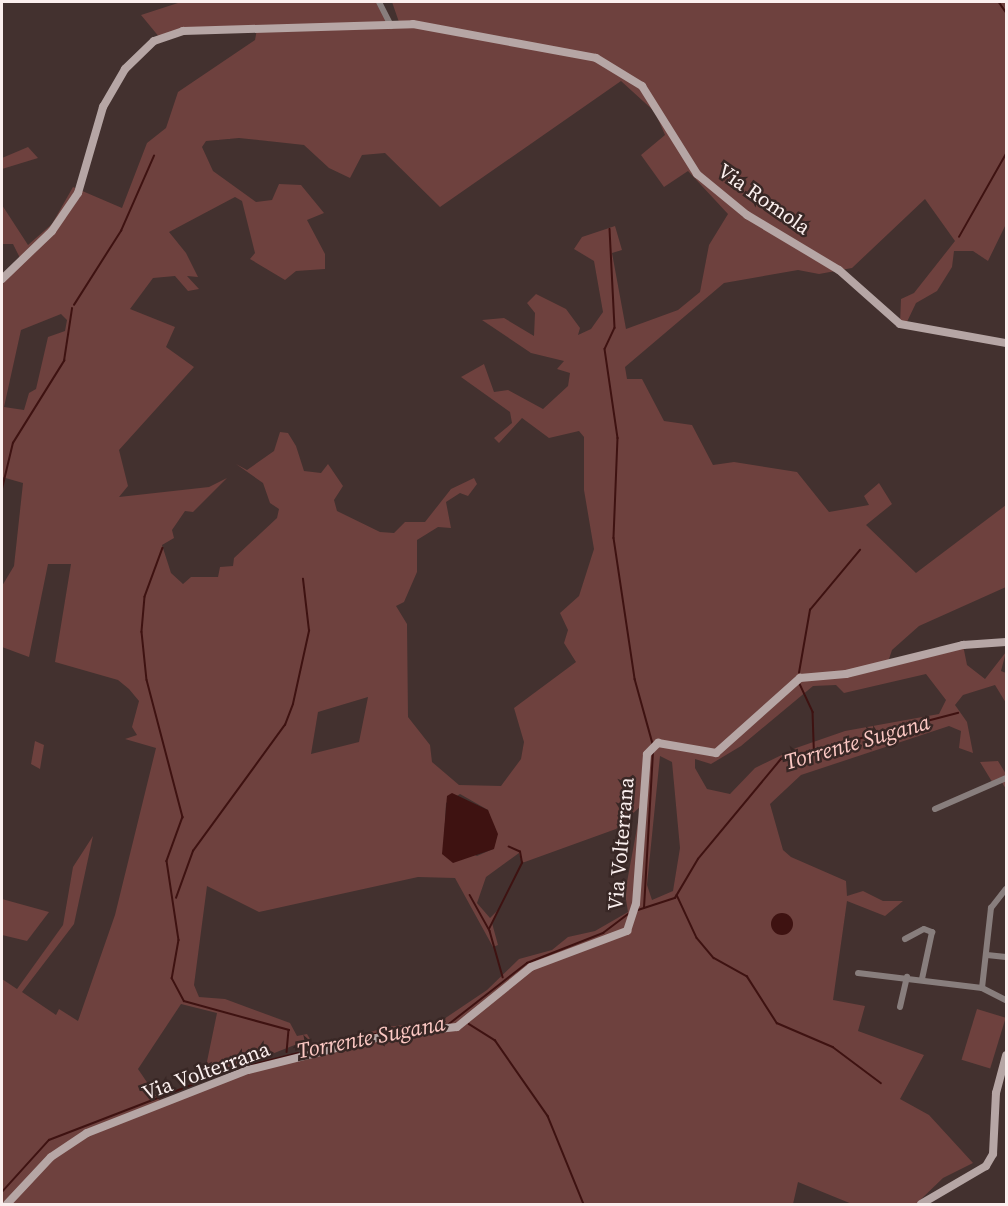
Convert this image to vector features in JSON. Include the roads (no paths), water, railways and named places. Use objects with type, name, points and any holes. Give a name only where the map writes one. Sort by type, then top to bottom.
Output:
[{"type":"street","points":[[379,2],[391,26]]},
{"type":"street","name":"Via Romola","points":[[2,279],[52,231],[78,193],[103,106],[125,69],[154,41],[183,31],[413,24],[596,58],[648,93],[697,174],[747,215],[839,270],[900,324],[1006,343]]},
{"type":"street","name":"Via Volterrana","points":[[7,1204],[51,1157],[87,1133],[248,1070],[392,1034],[457,1027],[518,975],[627,931],[635,915],[653,746],[716,753],[800,678],[846,674],[963,645],[1006,642]]},
{"type":"street","points":[[935,808],[1006,778]]},
{"type":"street","points":[[982,988],[991,908],[1006,889]]},
{"type":"street","points":[[905,939],[924,929],[932,932],[922,979]]},
{"type":"street","points":[[987,955],[1006,957]]},
{"type":"street","points":[[858,973],[907,977],[982,988],[1006,1000]]},
{"type":"street","points":[[900,1007],[907,977]]},
{"type":"street","points":[[921,1204],[986,1166],[993,1154],[996,1093],[1006,1055]]},
{"type":"waterway","points":[[999,2],[1006,12]]},
{"type":"waterway","points":[[959,237],[1006,154]]},
{"type":"waterway","points":[[74,305],[121,231],[154,156]]},
{"type":"waterway","points":[[610,229],[615,328],[605,349],[618,438],[614,538],[635,679],[653,744]]},
{"type":"waterway","points":[[2,489],[13,443],[64,361],[72,309]]},
{"type":"waterway","points":[[163,548],[145,597],[142,632],[147,680],[183,817],[167,861],[179,940],[172,978],[184,1001],[289,1030],[287,1052]]},
{"type":"waterway","points":[[799,673],[810,610],[860,550]]},
{"type":"waterway","points":[[176,898],[193,851],[285,725],[293,704],[309,631],[303,579]]},
{"type":"waterway","points":[[800,684],[813,712],[814,749]]},
{"type":"waterway","name":"Torrente Sugana","points":[[638,910],[675,898],[698,859],[781,759],[958,713]]},
{"type":"waterway","points":[[644,908],[653,752]]},
{"type":"waterway","points":[[489,929],[522,863],[520,852],[509,847]]},
{"type":"waterway","points":[[470,895],[490,931],[503,977]]},
{"type":"waterway","points":[[677,895],[697,938],[714,958],[747,976],[777,1023],[833,1047],[881,1083]]},
{"type":"waterway","name":"Torrente Sugana","points":[[449,1024],[527,963],[603,933],[628,914]]},
{"type":"waterway","points":[[469,1024],[495,1040],[548,1116],[584,1204]]},
{"type":"waterway","name":"Torrente Sugana","points":[[370,1035],[415,1027]]},
{"type":"waterway","name":"Torrente Sugana","points":[[2,1192],[49,1140],[230,1070],[298,1053]]}]
